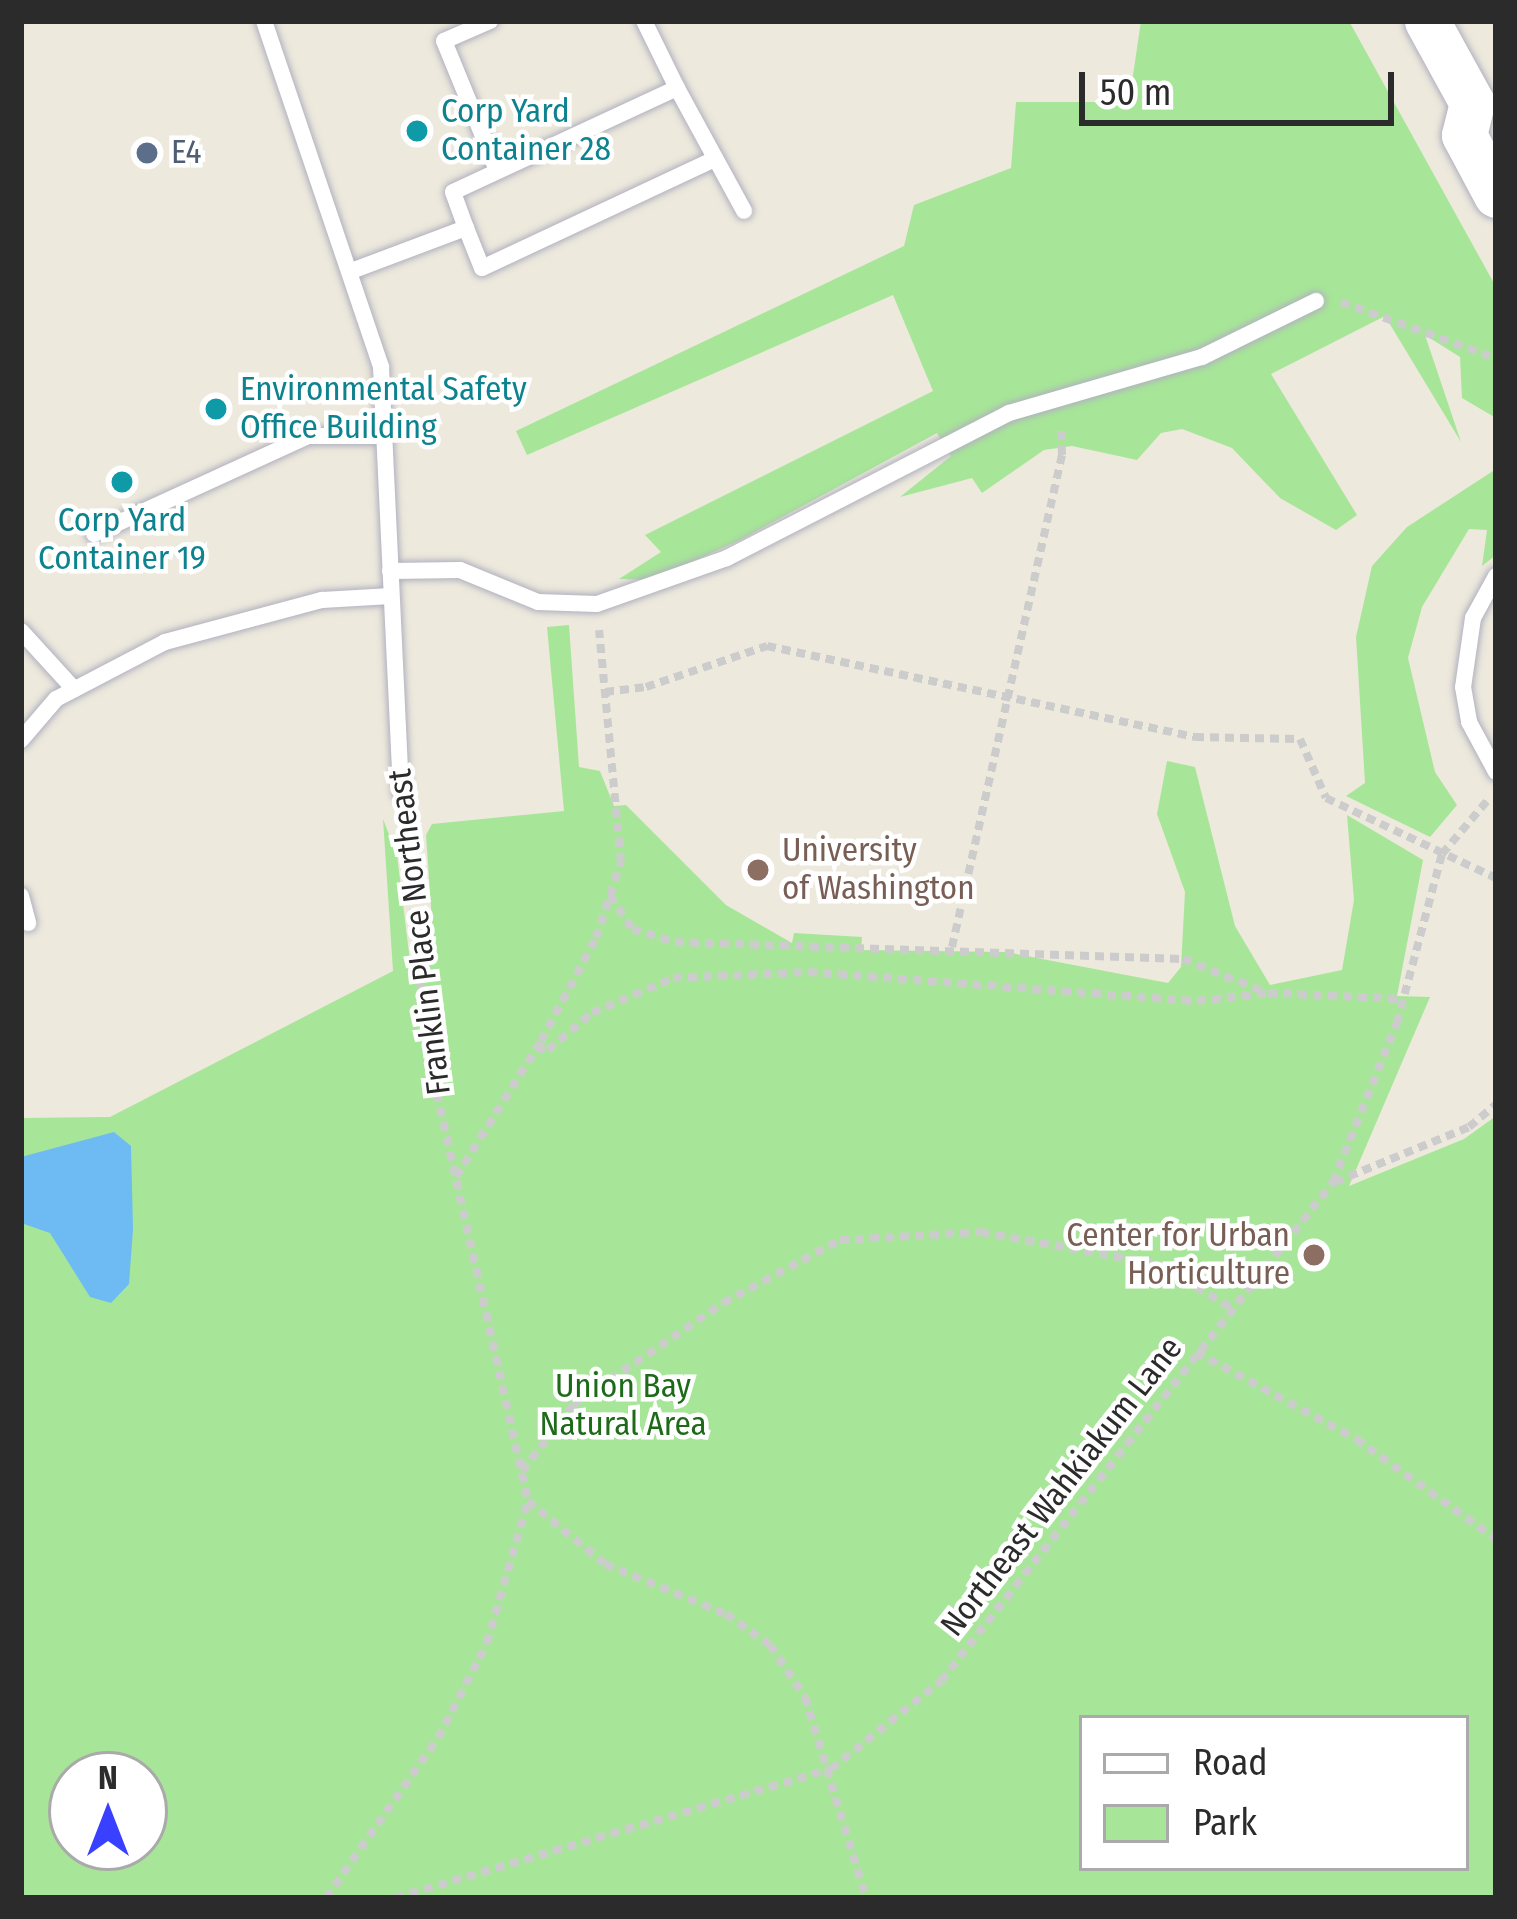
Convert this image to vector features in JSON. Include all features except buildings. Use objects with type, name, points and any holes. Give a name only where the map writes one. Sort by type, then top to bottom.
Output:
[{"type":"street","points":[[1427,21],[1484,106],[1464,136],[1496,195]]},
{"type":"lane","name":"Franklin Place Northeast","points":[[264,21],[354,271],[381,368],[401,794]]},
{"type":"lane","points":[[490,21],[444,40],[497,170]]},
{"type":"lane","points":[[644,21],[744,212]]},
{"type":"lane","points":[[677,88],[453,192],[482,268],[715,159]]},
{"type":"lane","points":[[354,271],[466,228]]},
{"type":"lane","points":[[390,571],[460,570],[538,602],[596,604],[727,558],[1060,393],[1202,357],[1316,301]]},
{"type":"lane","points":[[94,534],[308,436],[386,436]]},
{"type":"lane","points":[[1496,576],[1473,618],[1463,687],[1469,722],[1496,772]]},
{"type":"lane","points":[[21,740],[74,689],[165,642],[322,600],[391,596]]},
{"type":"lane","points":[[21,631],[74,689]]},
{"type":"lane","points":[[21,896],[28,923]]},
{"type":"path","points":[[1316,301],[1352,303],[1490,356]]},
{"type":"path","points":[[952,947],[1062,454],[1060,393]]},
{"type":"path","points":[[455,1177],[536,1048],[610,896],[621,862],[596,604]]},
{"type":"path","points":[[604,692],[646,687],[766,646],[1196,737],[1300,739],[1326,798],[1496,878]]},
{"type":"path","name":"Franklin Place Northeast","points":[[401,794],[428,1048],[528,1501]]},
{"type":"path","name":"Northeast Wahkiakum Lane","points":[[395,1898],[831,1769],[941,1681],[1230,1306],[1333,1182],[1402,999],[1442,854],[1487,801]]},
{"type":"path","points":[[610,896],[632,929],[675,942],[952,947],[1183,958],[1268,993]]},
{"type":"path","points":[[536,1048],[548,1050],[592,1013],[673,978],[808,972],[1197,1001],[1268,993],[1402,999]]},
{"type":"path","points":[[1333,1182],[1469,1127],[1496,1104]]},
{"type":"path","points":[[521,1472],[573,1405],[723,1303],[840,1240],[981,1232],[1157,1264],[1230,1306]]},
{"type":"path","points":[[1196,1352],[1356,1439],[1496,1539]]},
{"type":"path","points":[[326,1898],[438,1738],[487,1643],[528,1501],[605,1564],[726,1615],[770,1646],[805,1697],[831,1769],[866,1898]]},
{"type":"green space","points":[[1141,21],[1349,21],[1496,287],[1496,418],[1462,398],[1460,357],[1425,335],[1461,442],[1385,316],[1271,374],[1357,515],[1336,530],[1280,498],[1232,448],[1182,429],[1161,433],[1137,460],[1072,446],[1044,450],[982,493],[972,478],[900,497],[951,456],[937,433],[740,540],[651,580],[619,579],[661,552],[645,535],[933,391],[893,295],[527,455],[516,431],[904,246],[914,205],[1011,168],[1016,102],[1129,102]]},
{"type":"green space","points":[[1496,469],[1496,555],[1482,566],[1487,530],[1469,529],[1422,607],[1408,658],[1435,772],[1457,805],[1430,837],[1346,796],[1365,783],[1356,637],[1372,566],[1407,527]]},
{"type":"green space","name":"Union Bay Natural Area","points":[[569,625],[579,767],[600,771],[614,806],[626,805],[726,905],[792,943],[794,933],[862,937],[861,950],[1006,952],[1168,983],[1181,967],[1185,892],[1157,814],[1167,761],[1195,767],[1235,926],[1270,985],[1342,970],[1354,900],[1347,815],[1423,860],[1397,996],[1430,997],[1349,1186],[1464,1139],[1496,1116],[1496,1898],[21,1898],[21,1118],[110,1117],[393,971],[383,819],[397,855],[410,961],[434,950],[426,835],[432,824],[564,811],[547,627]]},
{"type":"water","points":[[114,1132],[131,1146],[133,1229],[129,1284],[111,1303],[90,1297],[50,1233],[21,1223],[21,1157]]},
{"type":"place","name":"Corp Yard Container 28","points":[[417,131]]},
{"type":"place","name":"E4","points":[[147,153]]},
{"type":"place","name":"Environmental Safety Office Building","points":[[216,409]]},
{"type":"place","name":"Corp Yard Container 19","points":[[122,482]]},
{"type":"place","name":"University of Washington","points":[[758,870]]},
{"type":"place","name":"Center for Urban Horticulture","points":[[1314,1255]]}]
